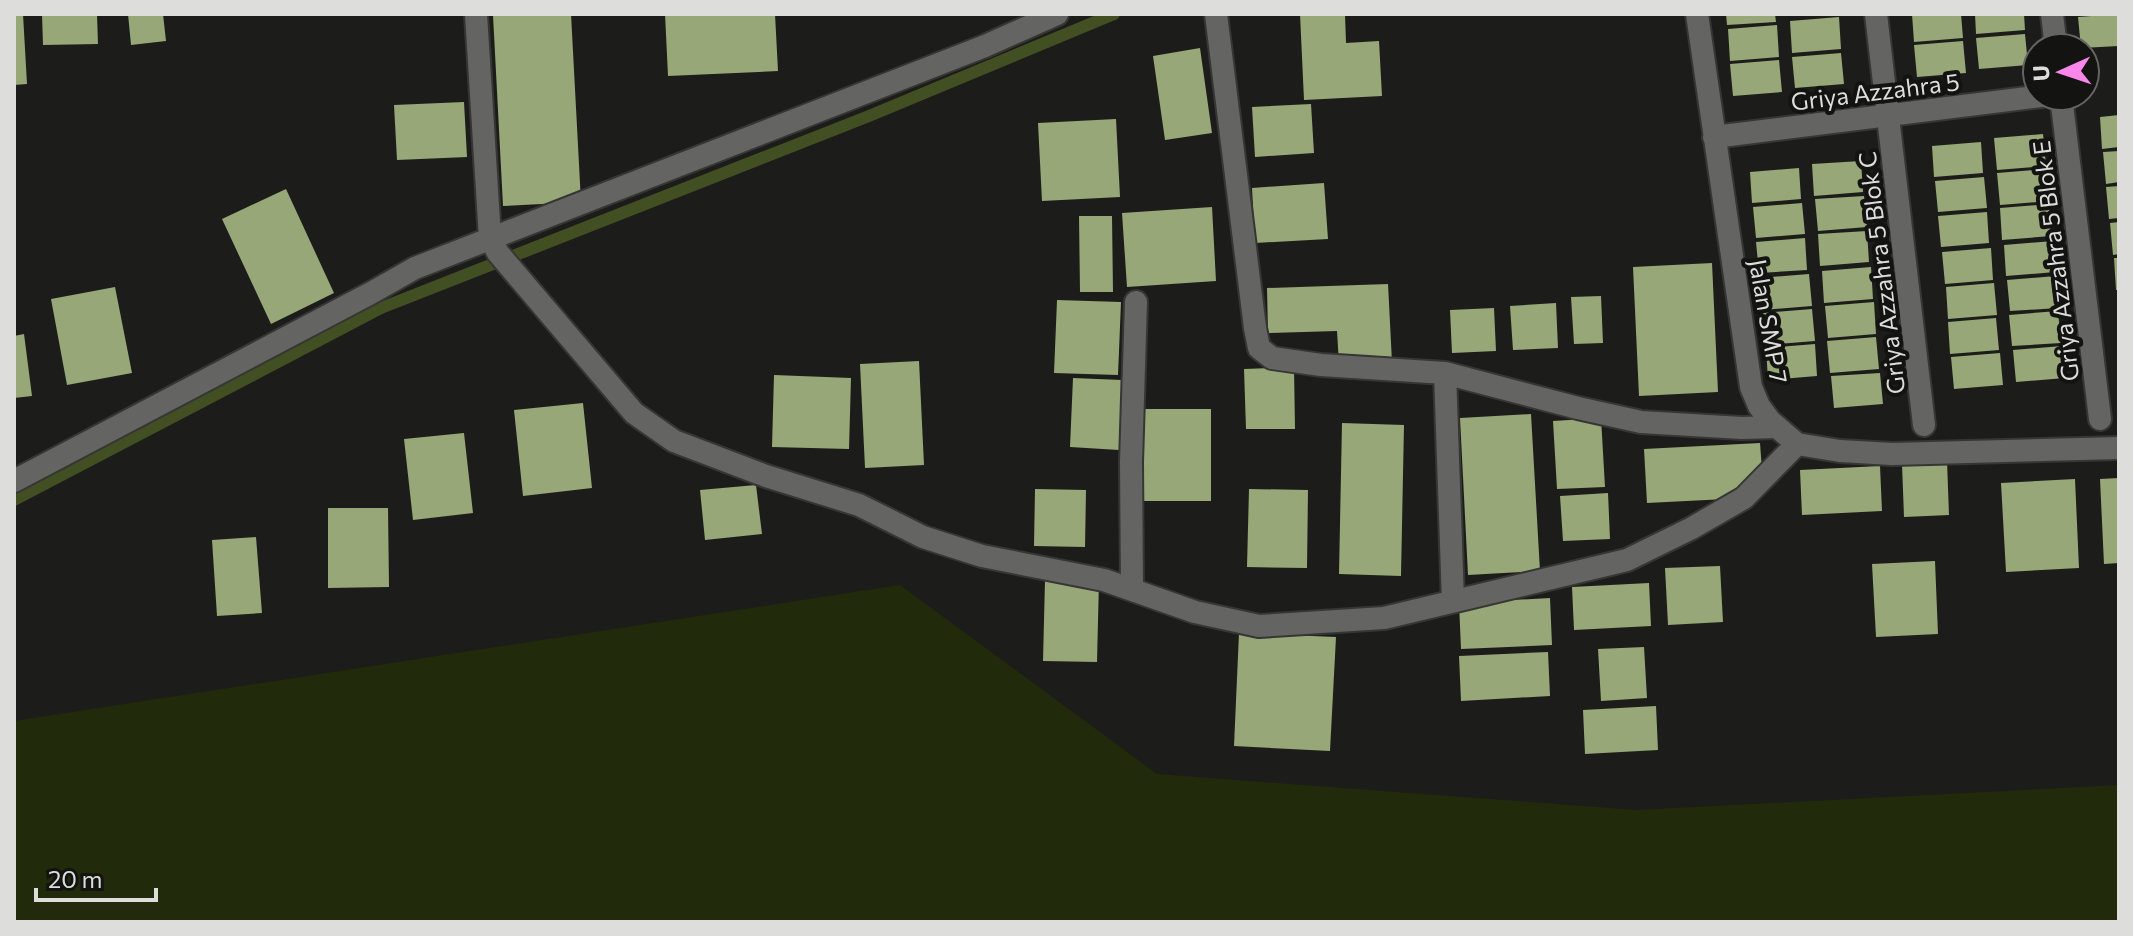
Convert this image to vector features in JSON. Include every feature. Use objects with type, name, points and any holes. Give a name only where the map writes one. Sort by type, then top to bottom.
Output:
[{"type":"street","points":[[476,14],[494,246],[634,413],[674,441],[766,476],[859,505],[923,537],[982,556],[1104,580],[1195,612],[1259,626],[1384,618],[1627,560],[1744,498],[1797,444],[1840,451],[1892,454],[2119,448]]},
{"type":"street","points":[[14,481],[415,268],[494,246],[1057,14]]},
{"type":"street","points":[[1216,14],[1255,328],[1259,348],[1272,358],[1321,365],[1445,373],[1641,422],[1777,427]]},
{"type":"street","name":"Jalan SMP 7","points":[[1697,14],[1751,387],[1759,406],[1797,444]]},
{"type":"street","name":"Griya Azzahra 5 Blok C","points":[[1876,14],[1924,425]]},
{"type":"street","name":"Griya Azzahra 5","points":[[1714,137],[2021,99]]},
{"type":"street","name":"Griya Azzahra 5 Blok E","points":[[2063,112],[2100,419]]},
{"type":"street","points":[[1132,589],[1131,462],[1136,302]]},
{"type":"street","points":[[1445,373],[1453,601]]},
{"type":"green space","points":[[900,585],[1157,774],[1637,810],[2119,785],[2119,922],[14,922],[14,721]]},
{"type":"building","points":[[14,14],[23,14],[27,84],[14,85]]},
{"type":"building","points":[[42,14],[97,14],[98,44],[43,45]]},
{"type":"building","points":[[128,14],[163,14],[166,41],[131,45]]},
{"type":"building","points":[[571,14],[581,202],[503,206],[493,15]]},
{"type":"building","points":[[665,14],[775,14],[778,71],[668,76]]},
{"type":"building","points":[[1300,14],[1345,14],[1346,43],[1379,41],[1382,96],[1304,100]]},
{"type":"building","points":[[1726,14],[1775,14],[1776,22],[1727,25]]},
{"type":"building","points":[[1912,14],[1961,14],[1963,38],[1914,42]]},
{"type":"building","points":[[1975,14],[2024,14],[2025,30],[1976,34]]},
{"type":"building","points":[[2119,14],[2119,46],[2101,47],[2101,32],[2079,32],[2078,17]]},
{"type":"building","points":[[1839,17],[1841,49],[1792,53],[1790,21]]},
{"type":"building","points":[[1777,25],[1779,57],[1730,61],[1728,29]]},
{"type":"building","points":[[2021,34],[2021,66],[1979,69],[1976,38]]},
{"type":"building","points":[[1963,41],[1966,73],[1917,77],[1914,45]]},
{"type":"building","points":[[1200,48],[1212,133],[1165,140],[1153,56]]},
{"type":"building","points":[[1841,53],[1844,84],[1795,88],[1792,57]]},
{"type":"building","points":[[1779,60],[1782,92],[1733,96],[1730,64]]},
{"type":"building","points":[[464,102],[467,157],[397,160],[394,105]]},
{"type":"building","points":[[1311,104],[1314,153],[1255,157],[1252,107]]},
{"type":"building","points":[[2119,115],[2119,147],[2102,149],[2100,117]]},
{"type":"building","points":[[1116,119],[1120,197],[1042,201],[1038,123]]},
{"type":"building","points":[[2043,134],[2046,166],[1997,170],[1994,138]]},
{"type":"building","points":[[1981,142],[1983,173],[1934,177],[1932,146]]},
{"type":"building","points":[[2119,151],[2119,182],[2106,184],[2103,152]]},
{"type":"building","points":[[1861,161],[1863,192],[1814,196],[1812,164]]},
{"type":"building","points":[[1799,168],[1801,199],[1752,203],[1750,172]]},
{"type":"building","points":[[2046,169],[2049,201],[2000,205],[1997,173]]},
{"type":"building","points":[[1984,177],[1987,208],[1938,212],[1935,181]]},
{"type":"building","points":[[1324,183],[1328,239],[1255,243],[1252,188]]},
{"type":"building","points":[[2119,186],[2119,218],[2109,219],[2106,187]]},
{"type":"building","points":[[286,189],[334,293],[271,324],[222,219]]},
{"type":"building","points":[[1864,196],[1867,227],[1818,231],[1815,199]]},
{"type":"building","points":[[1802,203],[1805,234],[1756,238],[1753,207]]},
{"type":"building","points":[[2049,204],[2051,236],[2002,240],[2000,208]]},
{"type":"building","points":[[1212,207],[1216,281],[1127,287],[1122,213]]},
{"type":"building","points":[[1987,212],[1989,243],[1941,247],[1938,216]]},
{"type":"building","points":[[1079,216],[1112,216],[1113,292],[1080,292]]},
{"type":"building","points":[[2119,222],[2119,254],[2113,255],[2110,223]]},
{"type":"building","points":[[1867,231],[1869,262],[1820,266],[1818,234]]},
{"type":"building","points":[[1805,238],[1807,270],[1759,273],[1756,242]]},
{"type":"building","points":[[2053,241],[2055,272],[2006,276],[2004,245]]},
{"type":"building","points":[[1991,248],[1993,280],[1945,284],[1942,252]]},
{"type":"building","points":[[2114,258],[2119,258],[2119,290],[2116,290]]},
{"type":"building","points":[[1712,263],[1718,392],[1639,396],[1633,267]]},
{"type":"building","points":[[1871,267],[1873,299],[1824,303],[1822,271]]},
{"type":"building","points":[[1809,274],[1812,306],[1763,310],[1760,278]]},
{"type":"building","points":[[2056,276],[2058,308],[2010,311],[2007,280]]},
{"type":"building","points":[[1994,283],[1997,315],[1948,319],[1946,287]]},
{"type":"building","points":[[1388,284],[1392,362],[1339,364],[1337,331],[1268,333],[1267,288]]},
{"type":"building","points":[[115,287],[132,373],[67,385],[51,299]]},
{"type":"building","points":[[1601,296],[1603,343],[1574,344],[1571,297]]},
{"type":"building","points":[[1057,300],[1121,302],[1118,375],[1054,373]]},
{"type":"building","points":[[1874,302],[1876,334],[1828,338],[1825,306]]},
{"type":"building","points":[[1556,303],[1558,348],[1513,350],[1510,306]]},
{"type":"building","points":[[1494,308],[1496,351],[1452,353],[1450,310]]},
{"type":"building","points":[[1812,309],[1815,341],[1766,345],[1763,313]]},
{"type":"building","points":[[2058,311],[2061,343],[2012,346],[2009,315]]},
{"type":"building","points":[[1996,318],[1999,350],[1950,354],[1948,322]]},
{"type":"building","points":[[24,334],[32,396],[14,398],[14,336]]},
{"type":"building","points":[[1876,337],[1879,369],[1830,373],[1827,341]]},
{"type":"building","points":[[1815,344],[1817,376],[1768,380],[1766,348]]},
{"type":"building","points":[[2062,346],[2065,378],[2016,382],[2013,350]]},
{"type":"building","points":[[2000,353],[2003,385],[1954,389],[1951,357]]},
{"type":"building","points":[[919,361],[924,465],[865,468],[860,364]]},
{"type":"building","points":[[1294,367],[1295,429],[1246,429],[1244,369]]},
{"type":"building","points":[[1880,373],[1883,404],[1834,408],[1831,376]]},
{"type":"building","points":[[774,375],[851,378],[849,449],[772,447]]},
{"type":"building","points":[[1073,378],[1122,380],[1119,450],[1070,447]]},
{"type":"building","points":[[583,403],[592,488],[523,496],[514,410]]},
{"type":"building","points":[[1135,409],[1211,409],[1211,501],[1134,501]]},
{"type":"building","points":[[1531,414],[1540,571],[1468,575],[1460,418]]},
{"type":"building","points":[[1601,418],[1605,487],[1557,489],[1553,421]]},
{"type":"building","points":[[1342,423],[1404,425],[1401,576],[1339,574]]},
{"type":"building","points":[[464,433],[473,513],[413,520],[404,439]]},
{"type":"building","points":[[1760,443],[1762,470],[1726,499],[1647,503],[1644,449]]},
{"type":"building","points":[[1947,461],[1949,515],[1904,517],[1902,464]]},
{"type":"building","points":[[1880,466],[1882,511],[1802,515],[1800,470]]},
{"type":"building","points":[[2119,478],[2119,563],[2104,564],[2100,479]]},
{"type":"building","points":[[2075,479],[2079,568],[2006,572],[2001,483]]},
{"type":"building","points":[[756,485],[762,534],[705,540],[700,490]]},
{"type":"building","points":[[1035,489],[1086,490],[1085,547],[1034,546]]},
{"type":"building","points":[[1249,489],[1308,490],[1307,568],[1247,567]]},
{"type":"building","points":[[1608,493],[1610,539],[1563,541],[1560,496]]},
{"type":"building","points":[[328,508],[388,508],[389,587],[328,588]]},
{"type":"building","points":[[256,537],[262,613],[217,616],[212,540]]},
{"type":"building","points":[[1935,561],[1938,634],[1876,637],[1872,564]]},
{"type":"building","points":[[1720,566],[1723,622],[1668,625],[1665,568]]},
{"type":"building","points":[[1045,580],[1099,581],[1097,662],[1043,661]]},
{"type":"building","points":[[1649,583],[1651,626],[1574,630],[1572,587]]},
{"type":"building","points":[[1550,598],[1552,645],[1461,649],[1459,603]]},
{"type":"building","points":[[1239,633],[1336,637],[1330,751],[1234,746]]},
{"type":"building","points":[[1644,647],[1647,698],[1601,701],[1598,649]]},
{"type":"building","points":[[1548,652],[1550,696],[1461,701],[1459,656]]},
{"type":"building","points":[[1656,706],[1658,750],[1585,754],[1583,710]]},
{"type":"waterway","points":[[14,500],[381,308],[869,116],[1114,14]]}]
